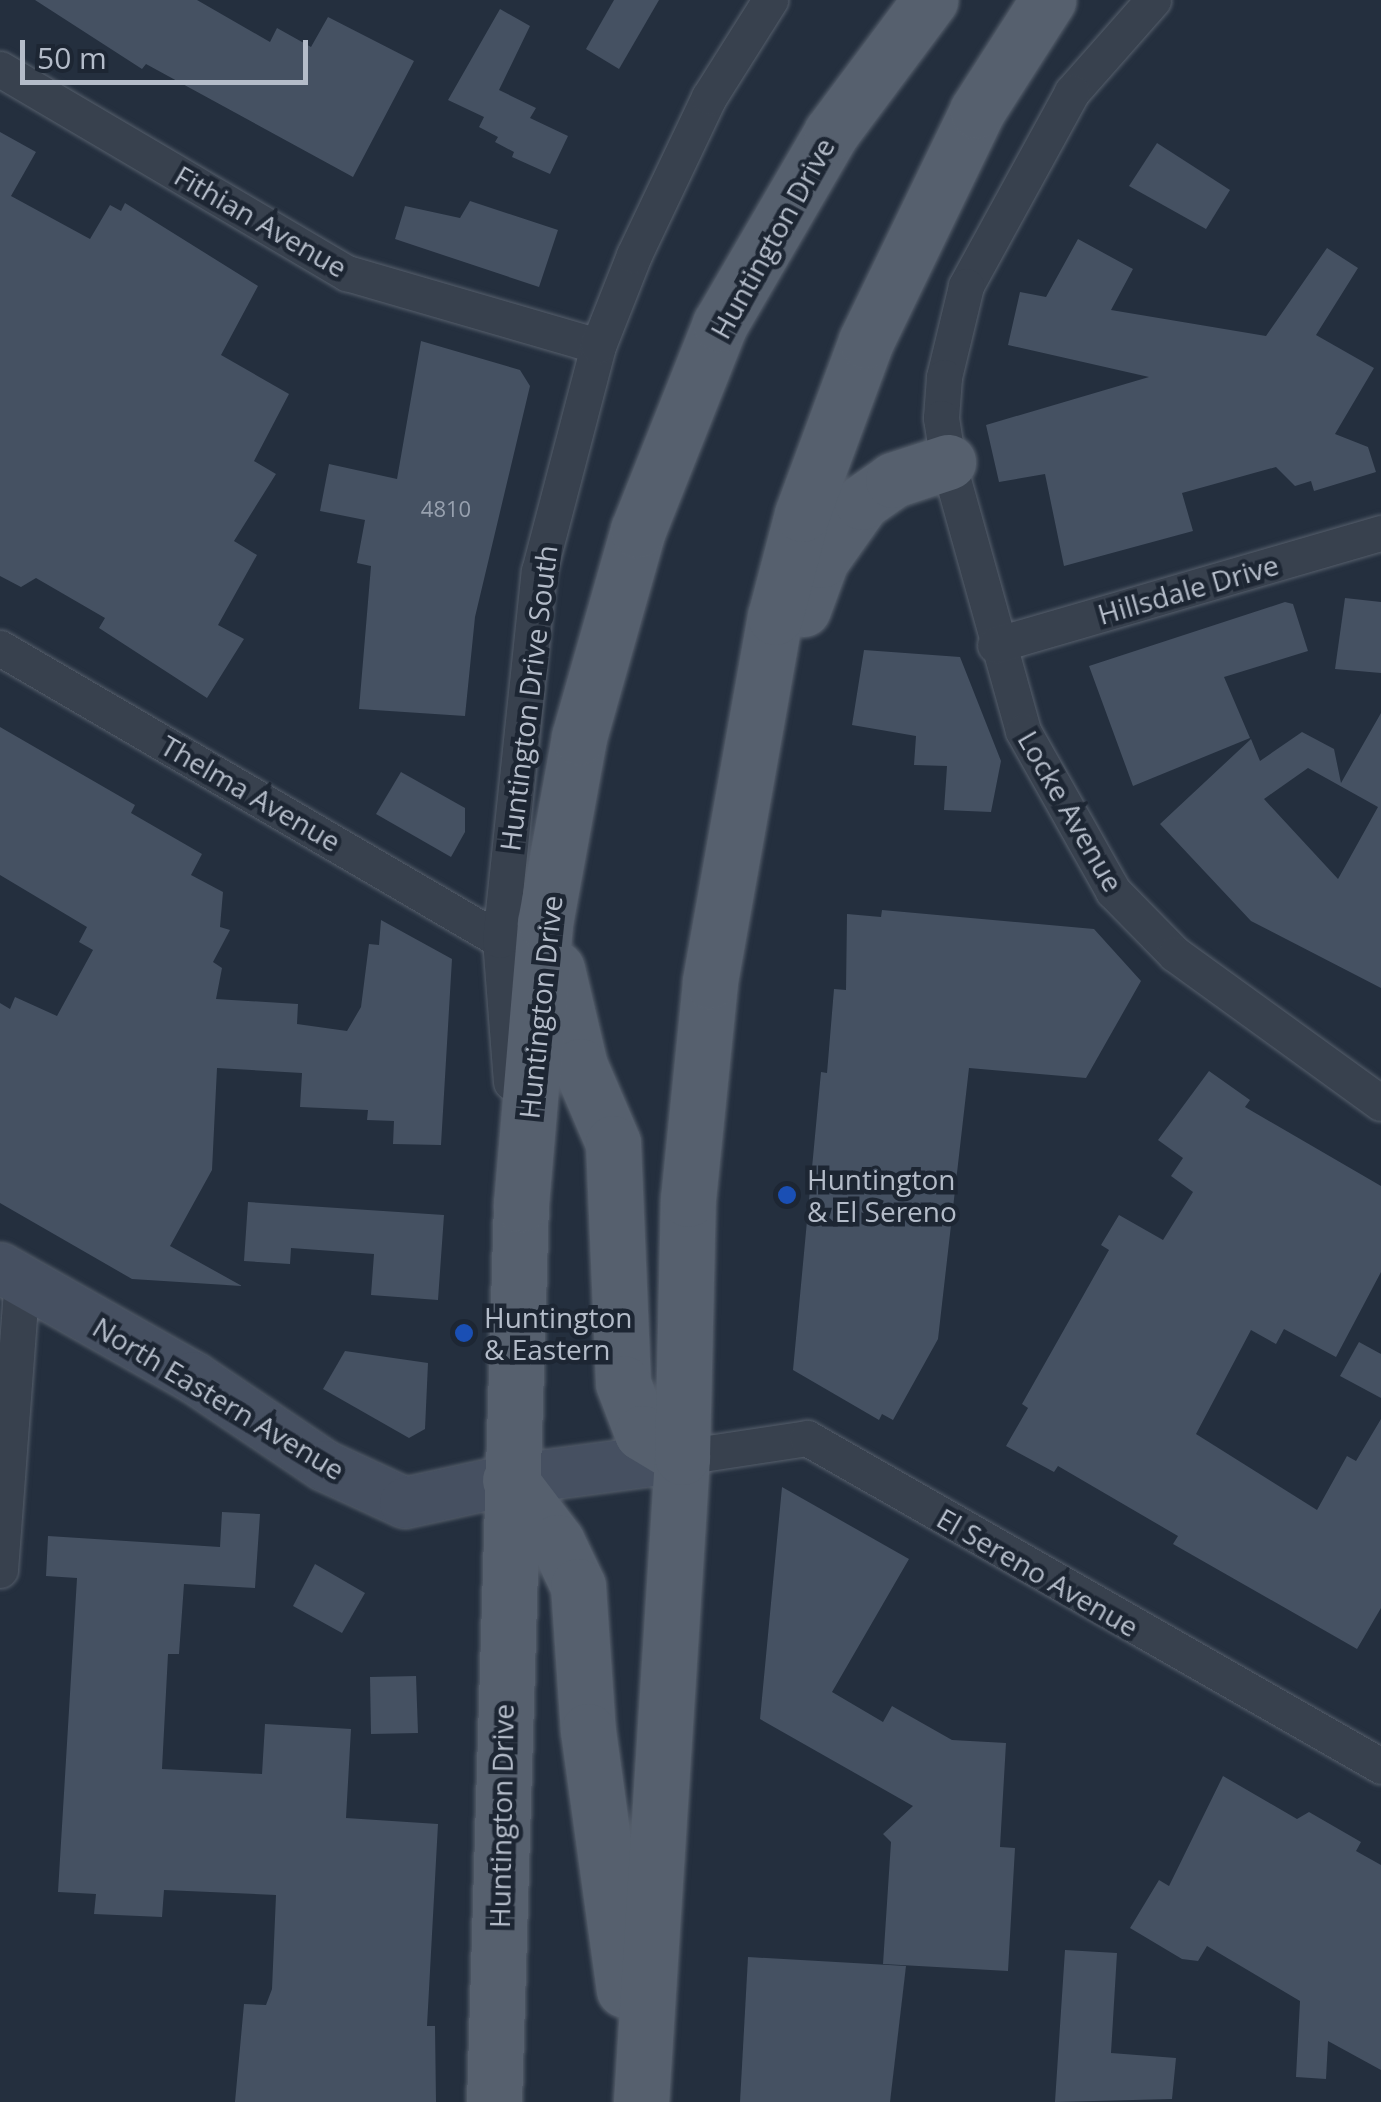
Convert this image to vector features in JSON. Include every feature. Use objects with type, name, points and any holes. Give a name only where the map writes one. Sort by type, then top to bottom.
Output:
[{"type":"main road","name":"Huntington Drive","points":[[494,2102],[521,1204],[523,931],[638,530],[720,324],[831,133],[930,0]]},
{"type":"main road","points":[[640,2102],[682,1457],[690,1180],[710,981],[751,747],[802,514],[866,341],[977,111],[1048,0]]},
{"type":"main road","points":[[751,747],[821,560],[862,502],[893,480],[948,462]]},
{"type":"main road","points":[[523,931],[614,1143],[623,1383],[642,1434],[682,1457]]},
{"type":"main road","name":"North Eastern Avenue","points":[[11,1274],[192,1377],[308,1456],[405,1503],[510,1480],[682,1457]]},
{"type":"main road","points":[[510,1480],[557,1542],[578,1586],[588,1731],[640,2102]]},
{"type":"street","name":"Huntington Drive South","points":[[523,931],[539,571],[598,346],[709,96],[770,0]]},
{"type":"street","name":"Locke Avenue","points":[[1152,0],[1072,92],[966,286],[944,377],[941,418],[948,462],[995,645],[1023,731],[1113,891],[1164,946],[1230,998],[1381,1103]]},
{"type":"street","name":"Fithian Avenue","points":[[0,70],[347,272],[598,346]]},
{"type":"street","name":"Hillsdale Drive","points":[[995,645],[1381,533]]},
{"type":"street","name":"Thelma Avenue","points":[[0,648],[523,931]]},
{"type":"street","points":[[0,1570],[11,1274]]},
{"type":"street","name":"El Sereno Avenue","points":[[682,1457],[808,1438],[1381,1766]]},
{"type":"building","points":[[35,0],[197,0],[270,42],[277,28],[311,47],[328,17],[414,61],[353,177],[146,64],[142,69]]},
{"type":"building","points":[[614,0],[659,0],[619,69],[586,49]]},
{"type":"building","points":[[500,9],[530,26],[499,90],[536,108],[530,118],[568,136],[550,174],[512,157],[514,152],[495,142],[498,137],[479,127],[484,117],[448,100]]},
{"type":"building","points":[[0,132],[36,152],[11,196],[90,239],[110,205],[121,211],[125,203],[258,286],[221,355],[289,394],[254,461],[276,474],[234,541],[257,555],[218,625],[244,639],[207,698],[99,628],[105,618],[36,578],[21,587],[0,576]]},
{"type":"building","points":[[1157,143],[1230,190],[1206,229],[1129,186]]},
{"type":"building","points":[[470,201],[558,230],[539,287],[395,239],[405,206],[460,218]]},
{"type":"building","points":[[1078,239],[1133,269],[1111,310],[1266,336],[1327,248],[1358,268],[1316,335],[1374,368],[1335,434],[1368,447],[1376,472],[1314,491],[1311,481],[1295,486],[1276,467],[1182,493],[1193,531],[1064,566],[1045,474],[999,482],[986,425],[1149,377],[1008,345],[1020,292],[1046,297]]},
{"type":"building","points":[[421,341],[520,370],[530,386],[475,617],[465,716],[359,709],[371,566],[357,563],[365,520],[320,511],[329,464],[397,479]]},
{"type":"building","points":[[1345,598],[1381,602],[1381,673],[1335,669]]},
{"type":"building","points":[[1285,602],[1293,604],[1308,651],[1224,677],[1250,738],[1133,786],[1089,666]]},
{"type":"building","points":[[864,650],[960,657],[1001,761],[991,812],[944,810],[947,766],[914,765],[916,736],[852,725]]},
{"type":"building","points":[[1381,713],[1381,988],[1251,921],[1160,824],[1251,739],[1260,761],[1302,732],[1334,749],[1341,783]],"holes":[[[1308,768],[1378,807],[1338,879],[1264,799]]]},
{"type":"building","points":[[0,727],[135,805],[131,813],[202,854],[191,875],[223,892],[220,927],[230,930],[213,962],[222,968],[216,999],[298,1004],[297,1024],[347,1031],[361,1007],[369,944],[379,945],[381,920],[452,959],[441,1145],[393,1144],[394,1121],[367,1120],[368,1110],[300,1107],[302,1073],[217,1068],[212,1170],[170,1246],[242,1286],[132,1279],[0,1203],[0,1003],[10,1009],[15,997],[57,1016],[93,950],[79,942],[87,927],[0,875]]},
{"type":"building","points":[[401,772],[465,808],[465,832],[451,857],[376,814]]},
{"type":"building","points":[[882,910],[1094,929],[1141,981],[1086,1078],[969,1068],[938,1339],[893,1420],[882,1414],[879,1420],[793,1370],[821,1072],[827,1073],[834,989],[846,990],[847,914],[881,917]]},
{"type":"building","points":[[1209,1071],[1250,1100],[1245,1107],[1381,1186],[1381,1272],[1336,1357],[1284,1329],[1276,1344],[1251,1330],[1196,1434],[1317,1510],[1347,1456],[1356,1461],[1381,1419],[1381,1608],[1357,1649],[1173,1544],[1178,1536],[1058,1466],[1054,1472],[1006,1446],[1028,1408],[1022,1404],[1109,1250],[1101,1245],[1119,1215],[1163,1240],[1193,1192],[1171,1176],[1183,1158],[1158,1140]]},
{"type":"building","points":[[248,1202],[444,1215],[438,1300],[371,1295],[374,1254],[291,1248],[290,1264],[244,1261]]},
{"type":"building","points":[[1359,1342],[1381,1354],[1381,1398],[1340,1376]]},
{"type":"building","points":[[345,1351],[428,1363],[425,1429],[409,1438],[323,1389]]},
{"type":"building","points":[[782,1487],[909,1559],[832,1692],[883,1722],[892,1706],[952,1740],[1006,1743],[1000,1847],[1015,1848],[1008,1971],[883,1964],[891,1842],[883,1834],[913,1806],[760,1719]]},
{"type":"building","points":[[222,1512],[260,1514],[255,1588],[184,1584],[179,1654],[168,1654],[162,1769],[262,1774],[265,1724],[351,1729],[346,1818],[438,1824],[427,2026],[435,2026],[436,2102],[235,2102],[244,2004],[266,2005],[272,1989],[276,1895],[164,1890],[162,1917],[94,1914],[96,1894],[58,1892],[77,1578],[46,1576],[48,1536],[220,1547]]},
{"type":"building","points":[[315,1564],[365,1593],[342,1633],[293,1606]]},
{"type":"building","points":[[416,1676],[418,1733],[371,1734],[370,1677]]},
{"type":"building","points":[[1223,1776],[1297,1819],[1309,1812],[1361,1842],[1356,1851],[1381,1865],[1381,2070],[1328,2041],[1326,2079],[1296,2077],[1300,2001],[1207,1946],[1198,1961],[1182,1959],[1130,1928],[1159,1880],[1169,1886]]},
{"type":"building","points":[[1065,1950],[1117,1953],[1111,2053],[1176,2058],[1172,2099],[1055,2102]]},
{"type":"building","points":[[748,1957],[906,1966],[890,2102],[740,2102]]},
{"type":"place","name":"Huntington & El Sereno","points":[[787,1195]]},
{"type":"place","name":"Huntington & Eastern","points":[[464,1333]]}]
